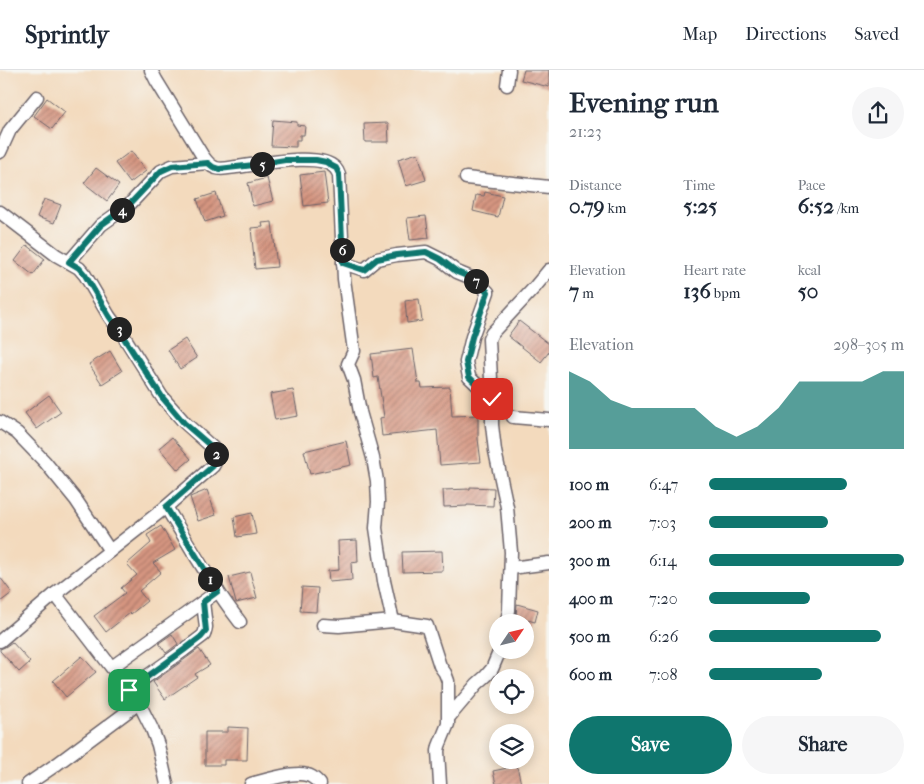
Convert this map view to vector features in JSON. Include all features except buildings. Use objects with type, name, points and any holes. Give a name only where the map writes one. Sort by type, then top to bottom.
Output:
[{"type":"street","points":[[151,70],[208,163],[213,167],[219,169],[293,160],[316,160],[326,162],[336,168],[339,174],[343,263],[354,351],[348,364],[354,380],[360,412],[373,458],[378,502],[376,528],[384,581],[393,621]]},
{"type":"street","points":[[507,84],[509,70]]},
{"type":"street","points":[[0,152],[10,130],[36,97]]},
{"type":"street","points":[[69,262],[101,225],[129,205],[161,171],[172,166],[208,163]]},
{"type":"street","points":[[466,178],[549,187]]},
{"type":"street","points":[[0,212],[56,255],[79,268],[162,397],[184,423],[213,448],[216,454],[216,461],[213,466],[166,507],[1,639]]},
{"type":"street","points":[[343,263],[364,270],[377,259],[426,252],[440,259],[457,272],[474,279],[488,292],[472,337],[466,362],[469,377],[492,399]]},
{"type":"street","points":[[508,614],[511,568],[507,507],[495,450],[492,425],[489,339],[492,333],[549,270]]},
{"type":"street","points":[[513,417],[549,420]]},
{"type":"street","points":[[0,422],[17,433],[45,462],[76,500],[110,551]]},
{"type":"street","points":[[166,507],[218,591],[240,622]]},
{"type":"street","points":[[511,568],[549,563]]},
{"type":"street","points":[[112,667],[218,591]]},
{"type":"street","points":[[55,594],[139,703],[158,745],[167,784]]},
{"type":"street","points":[[129,690],[204,634],[206,627],[203,602]]},
{"type":"street","points":[[323,625],[339,626],[393,621],[427,626],[440,666],[448,681],[449,692],[449,717],[438,751],[440,784]]},
{"type":"street","points":[[449,717],[492,669],[496,659]]},
{"type":"street","points":[[449,692],[477,684]]},
{"type":"street","points":[[28,784],[139,703]]},
{"type":"street","points":[[251,784],[284,776],[307,774],[315,778],[320,784]]},
{"type":"route","points":[[129,690],[201,637],[206,631],[203,602],[218,591],[166,507],[213,466],[216,461],[216,454],[213,448],[184,423],[162,397],[109,316],[85,275],[79,268],[69,262],[101,225],[129,205],[161,171],[172,166],[208,163],[219,169],[285,160],[316,160],[326,162],[336,168],[339,174],[343,263],[364,270],[377,259],[426,252],[440,259],[457,272],[474,279],[488,292],[472,337],[466,362],[469,377],[492,399]]}]
